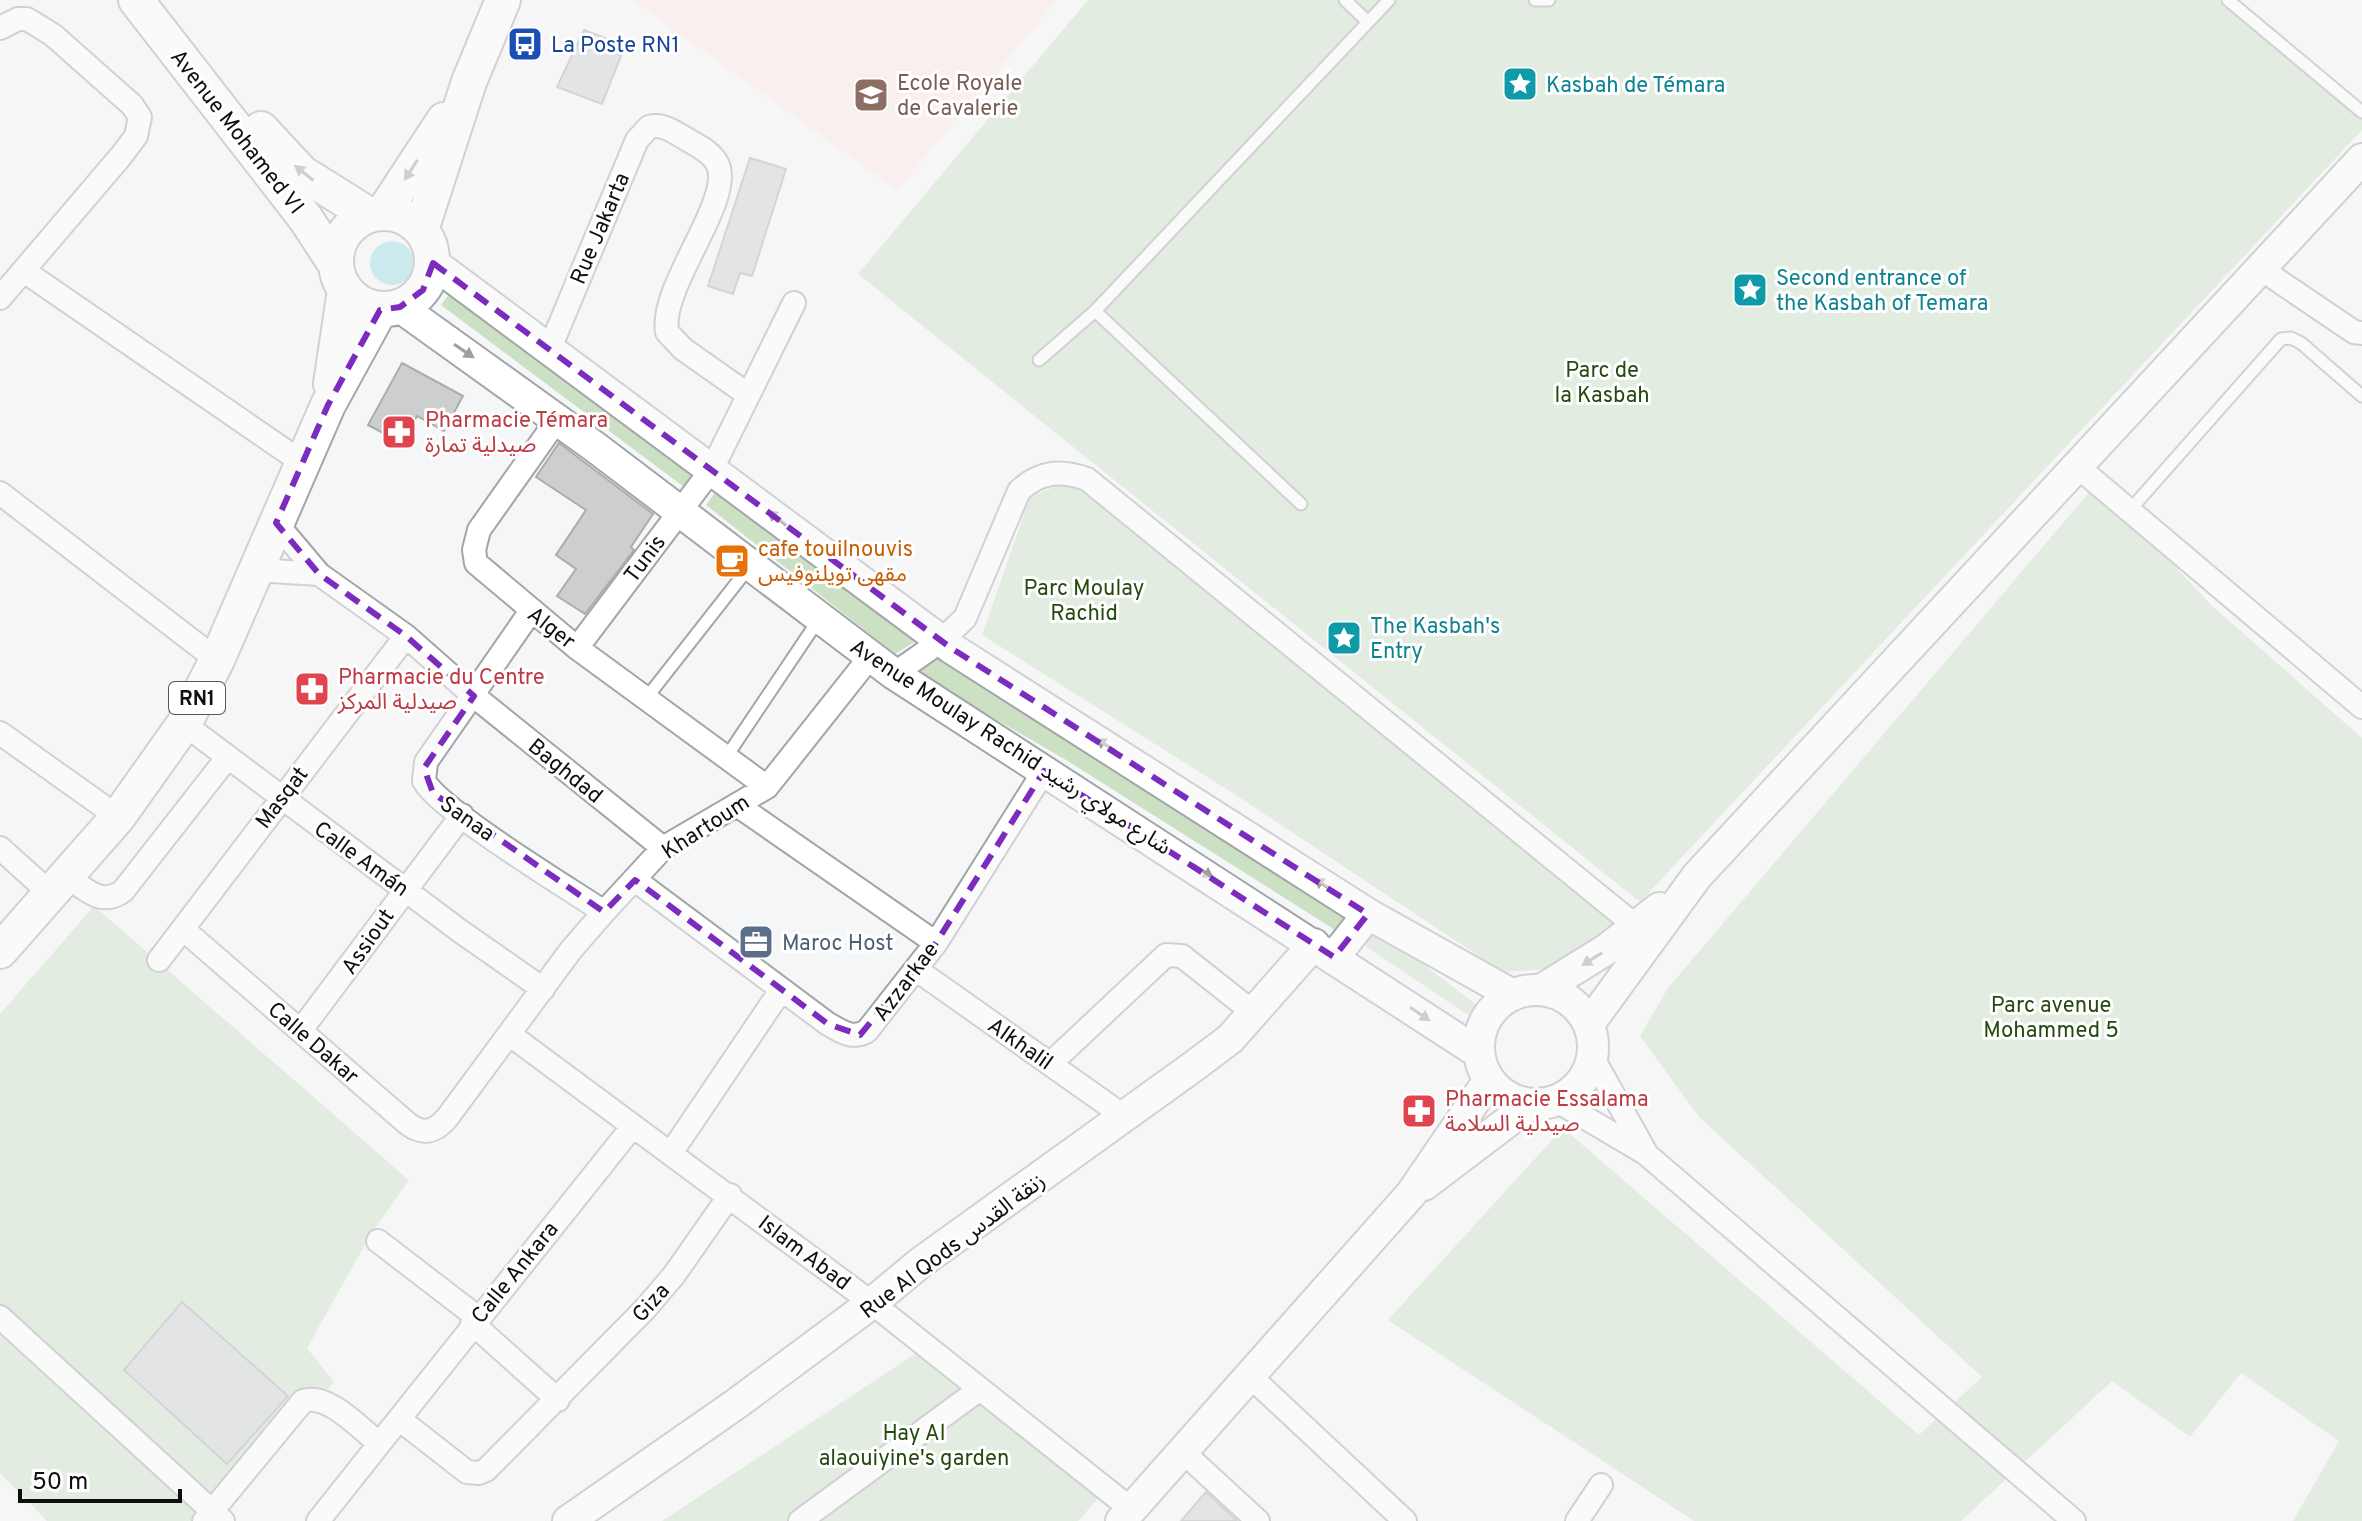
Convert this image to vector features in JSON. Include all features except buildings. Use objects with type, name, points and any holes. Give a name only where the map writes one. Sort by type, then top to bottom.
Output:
[{"type":"main road","name":"Avenue Mohamed VI","points":[[136,0],[306,219],[340,277]]},
{"type":"main road","name":"Avenue Mohamed VI","points":[[154,0],[289,160],[309,178],[376,214]]},
{"type":"main road","name":"RN1","points":[[421,230],[469,82],[503,0]]},
{"type":"main road","name":"RN1","points":[[328,405],[344,234],[376,214],[469,82]]},
{"type":"main road","points":[[1544,1102],[1514,1100],[1484,1066],[1479,1038],[1490,1012],[1637,927],[1697,876],[2362,159]]},
{"type":"main road","points":[[376,214],[410,220],[428,239],[433,263],[941,641],[1368,914],[1527,992],[1569,1000],[1589,1024],[1593,1058],[1586,1076],[1574,1091],[1544,1102],[1411,1194]]},
{"type":"main road","name":"RN1","points":[[0,951],[118,817],[184,724],[217,660],[328,405],[390,308],[423,290],[433,263]]},
{"type":"main road","points":[[340,277],[355,300],[390,308]]},
{"type":"main road","name":"Avenue Moulay Rachid شارع مولاي رشيد","points":[[390,308],[557,420],[882,665],[1324,951],[1484,1066]]},
{"type":"main road","points":[[1589,1024],[1697,876]]},
{"type":"main road","name":"Rue Al Qods زنقة القدس","points":[[568,1521],[872,1303],[920,1263],[1230,1039],[1254,1013],[1368,914]]},
{"type":"main road","points":[[1126,1515],[1411,1194],[1484,1066]]},
{"type":"street","points":[[0,28],[18,19],[40,25],[132,105],[140,117],[136,136],[121,156],[0,298]]},
{"type":"street","name":"Rue Jakarta","points":[[550,348],[637,140],[649,127],[664,126],[705,150],[716,161],[720,173],[717,196],[669,309],[667,332],[683,349],[747,394]]},
{"type":"street","points":[[2261,269],[2354,332],[2362,333]]},
{"type":"street","points":[[24,271],[303,463]]},
{"type":"street","name":"Tunis","points":[[577,648],[712,469],[794,303]]},
{"type":"street","name":"Alger","points":[[557,420],[479,530],[474,550],[476,563],[482,572],[577,648],[648,696],[767,787]]},
{"type":"street","points":[[2078,467],[2359,697]]},
{"type":"street","name":"Khartoum","points":[[447,1118],[604,912],[663,848],[767,787],[882,665],[941,641],[965,618],[1019,491],[1032,479],[1048,474],[1067,473],[1087,479],[1637,927]]},
{"type":"street","points":[[0,493],[217,660]]},
{"type":"street","name":"Baghdad","points":[[276,523],[319,574],[406,636],[474,696],[663,848]]},
{"type":"street","points":[[256,570],[319,574]]},
{"type":"street","name":"Sanaa","points":[[531,611],[426,762],[423,774],[433,793],[604,912]]},
{"type":"street","name":"Masqat","points":[[159,960],[406,636]]},
{"type":"street","name":"Calle Amán","points":[[184,724],[280,798],[543,989]]},
{"type":"street","points":[[0,733],[118,817]]},
{"type":"street","points":[[2,855],[59,885],[97,897],[115,897],[123,891],[227,758]]},
{"type":"street","name":"Azzarkae","points":[[635,880],[843,1033],[860,1035],[917,970],[936,943],[1044,771]]},
{"type":"street","points":[[737,805],[936,943]]},
{"type":"street","name":"Assiout","points":[[301,1030],[462,815]]},
{"type":"street","name":"Calle Dakar","points":[[184,930],[415,1129],[435,1129],[447,1118]]},
{"type":"street","points":[[1051,1063],[1166,955],[1182,956],[1254,1013]]},
{"type":"street","name":"Alkhalil","points":[[917,970],[1125,1117]]},
{"type":"street","points":[[671,1153],[781,990]]},
{"type":"street","name":"Islam Abad","points":[[509,1034],[872,1303],[980,1389],[1126,1515]]},
{"type":"street","points":[[1593,1058],[1645,1153]]},
{"type":"street","points":[[1544,1102],[1645,1153],[2074,1521]]},
{"type":"street","name":"Calle Ankara","points":[[318,1521],[475,1320],[633,1126]]},
{"type":"street","name":"Giza","points":[[399,1419],[473,1474],[486,1470],[558,1400],[674,1275],[730,1195]]},
{"type":"street","points":[[378,1241],[475,1320],[558,1400]]},
{"type":"street","points":[[0,1317],[212,1519],[303,1401],[310,1398],[326,1403],[379,1443]]},
{"type":"street","points":[[1250,1376],[1405,1521]]},
{"type":"street","points":[[800,1521],[980,1389]]},
{"type":"street","points":[[1182,1451],[1258,1521]]},
{"type":"street","points":[[1577,1521],[1601,1485]]},
{"type":"lane","points":[[1345,0],[1368,22]]},
{"type":"lane","points":[[1039,360],[1095,311],[1389,0]]},
{"type":"lane","points":[[1535,0],[1549,0]]},
{"type":"lane","points":[[2228,0],[2362,112]]},
{"type":"lane","points":[[1095,311],[1301,504]]},
{"type":"lane","points":[[2130,510],[2281,339],[2291,338],[2301,343],[2362,396]]},
{"type":"lane","points":[[648,696],[750,566]]},
{"type":"lane","points":[[727,756],[820,618]]},
{"type":"highlighted area","points":[[433,263],[951,648],[1368,914],[1334,957],[1044,771],[936,943],[860,1035],[828,1024],[635,880],[604,912],[433,793],[424,768],[474,696],[406,636],[319,574],[276,523],[328,405],[380,310],[400,307],[423,290]]},
{"type":"shaded area","name":"Ecole Royale de Cavalerie","points":[[632,0],[1057,0],[897,190]]},
{"type":"green space","name":"Parc de la Kasbah","points":[[1088,0],[2219,0],[2362,116],[2362,130],[1640,902],[858,274]]},
{"type":"green space","points":[[454,287],[700,469],[684,487],[441,305]]},
{"type":"green space","name":"Parc Moulay Rachid","points":[[1070,480],[1624,925],[1571,968],[1503,972],[1231,792],[982,635],[1030,497]]},
{"type":"green space","name":"Parc avenue Mohammed 5","points":[[2097,483],[2211,605],[2362,738],[2362,1521],[2293,1521],[2339,1441],[2241,1373],[2190,1437],[2112,1381],[1961,1521],[1694,1521],[1388,1320],[1563,1128],[1919,1435],[1982,1377],[1699,1117],[1640,1036],[1668,988]]},
{"type":"green space","points":[[719,487],[916,641],[895,654],[706,505]]},
{"type":"green space","points":[[941,654],[1355,917],[1340,933],[1066,760],[911,670]]},
{"type":"green space","points":[[94,906],[409,1180],[371,1234],[307,1348],[334,1382],[212,1521],[47,1521],[0,1473],[0,1014]]},
{"type":"green space","points":[[1376,929],[1477,1005],[1468,1015],[1359,942]]},
{"type":"green space","name":"Hay Al alaouiyine's garden","points":[[918,1352],[1101,1495],[1078,1521],[662,1521]]},
{"type":"water","points":[[392,241],[407,248],[414,263],[407,278],[392,285],[377,278],[370,263],[377,248]]},
{"type":"place","name":"La Poste RN1","points":[[525,44]]},
{"type":"place","name":"Kasbah de Témara","points":[[1520,84]]},
{"type":"place","name":"Ecole Royale de Cavalerie","points":[[871,95]]},
{"type":"place","name":"Second entrance of the Kasbah of Temara","points":[[1750,290]]},
{"type":"place","name":"Pharmacie Témara صيدلية تمارة","points":[[399,432]]},
{"type":"place","name":"cafe touilnouvis مقهى تويلنوفيس","points":[[732,561]]},
{"type":"place","name":"The Kasbah's Entry","points":[[1344,638]]},
{"type":"place","name":"Pharmacie du Centre صيدلية المركز","points":[[312,689]]},
{"type":"place","name":"Maroc Host","points":[[756,942]]},
{"type":"place","name":"Pharmacie Essalama صيدلية السلامة","points":[[1419,1111]]}]
